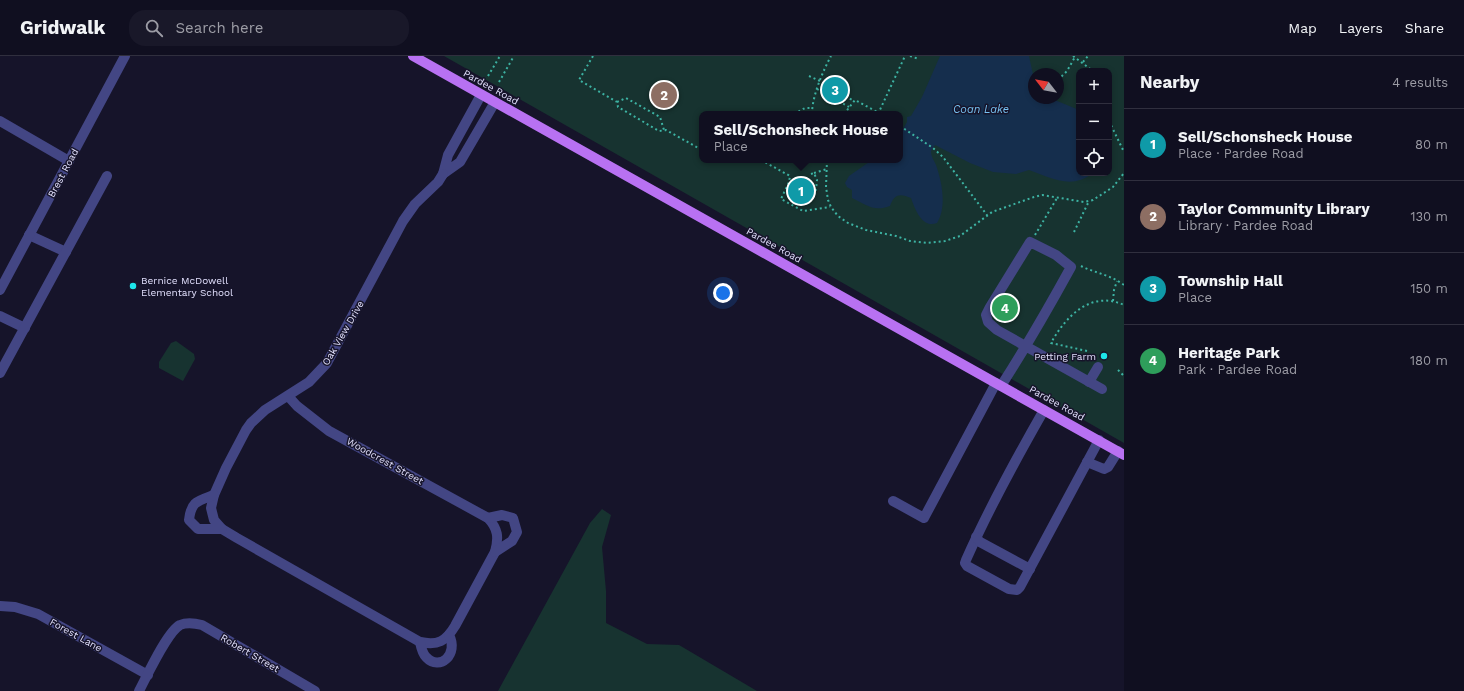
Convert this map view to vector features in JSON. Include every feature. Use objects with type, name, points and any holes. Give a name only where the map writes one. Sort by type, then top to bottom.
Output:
[{"type":"main road","name":"Pardee Road","points":[[413,56],[1121,453]]},
{"type":"street","name":"Brest Road","points":[[0,290],[4,270],[29,235],[125,56]]},
{"type":"street","name":"Oak View Drive","points":[[449,635],[442,641],[436,643],[431,644],[420,642],[222,529],[214,520],[211,508],[214,495],[246,430],[266,410],[309,382],[327,363],[404,221],[415,204],[438,182],[443,174],[448,155],[481,95]]},
{"type":"street","name":"Oak View Drive","points":[[443,174],[460,162],[495,102]]},
{"type":"street","points":[[0,121],[69,161]]},
{"type":"street","points":[[0,372],[106,176]]},
{"type":"street","points":[[29,235],[66,252]]},
{"type":"street","points":[[893,501],[924,518],[999,385],[1025,346],[1054,299],[1071,267],[1056,254],[1030,242],[990,307],[986,315],[988,322],[997,330],[1025,346],[1089,382],[1102,390]]},
{"type":"street","points":[[0,316],[25,328]]},
{"type":"street","points":[[1089,382],[1098,367]]},
{"type":"street","name":"Woodcrest Street","points":[[288,396],[297,406],[329,431],[488,518]]},
{"type":"street","points":[[1044,410],[976,536],[965,563],[967,566],[1013,590],[1017,590],[1030,569],[1099,440]]},
{"type":"street","points":[[1087,462],[1104,469],[1108,467],[1121,453]]},
{"type":"street","name":"Oak View Drive","points":[[214,495],[194,503],[190,511],[189,520],[198,529],[222,529]]},
{"type":"street","points":[[420,642],[423,653],[431,661],[442,662],[448,658],[452,650],[452,641],[449,635],[495,552],[497,535],[494,525],[488,518],[502,515],[513,518],[517,532],[512,541],[495,552]]},
{"type":"street","points":[[976,536],[980,542],[1030,569]]},
{"type":"street","name":"Forest Lane","points":[[0,606],[15,607],[38,614],[148,675]]},
{"type":"street","name":"Robert Street","points":[[148,675],[174,629],[183,624],[195,623],[202,625],[315,691]]},
{"type":"street","points":[[139,691],[148,675]]},
{"type":"path","points":[[488,76],[500,56]]},
{"type":"path","points":[[498,82],[514,56]]},
{"type":"path","points":[[592,56],[579,80],[617,102],[618,107],[659,130],[666,130],[699,148]]},
{"type":"path","points":[[812,111],[823,70],[831,56]]},
{"type":"path","points":[[880,111],[905,56]]},
{"type":"path","points":[[910,56],[920,59]]},
{"type":"path","points":[[1083,62],[1088,56]]},
{"type":"path","points":[[1064,75],[1067,72],[1074,57],[1090,68]]},
{"type":"path","points":[[809,76],[820,81]]},
{"type":"path","points":[[818,89],[849,107]]},
{"type":"path","points":[[841,94],[874,111]]},
{"type":"path","points":[[617,102],[626,98],[660,117],[664,130]]},
{"type":"path","points":[[846,111],[854,101]]},
{"type":"path","points":[[800,111],[805,108],[813,108]]},
{"type":"path","points":[[1112,127],[1124,152]]},
{"type":"path","points":[[903,128],[933,148],[943,157],[987,215]]},
{"type":"path","points":[[766,163],[790,176],[789,182],[781,199],[803,211],[831,207]]},
{"type":"path","points":[[827,163],[826,187],[831,207],[838,216],[848,223],[866,230],[896,236],[910,242],[927,243],[945,241],[960,236],[992,212],[1004,209],[1034,196],[1042,195],[1076,201],[1093,200],[1113,187],[1124,174]]},
{"type":"path","points":[[811,174],[827,169]]},
{"type":"path","points":[[812,190],[816,190],[817,180],[814,173]]},
{"type":"path","points":[[1030,242],[1057,198]]},
{"type":"path","points":[[1074,232],[1089,201]]},
{"type":"path","points":[[1078,264],[1090,271],[1118,281],[1124,285]]},
{"type":"path","points":[[1112,301],[1114,290],[1118,281]]},
{"type":"path","points":[[1087,351],[1051,343],[1057,331],[1076,310],[1089,303],[1103,300],[1124,305]]},
{"type":"path","points":[[1118,370],[1124,376]]},
{"type":"green space","points":[[444,56],[1124,56],[1124,443]]},
{"type":"green space","points":[[176,341],[194,354],[195,359],[183,381],[159,368],[159,362],[171,343]]},
{"type":"green space","points":[[602,509],[611,515],[602,547],[606,591],[606,623],[647,644],[679,645],[757,691],[498,691],[590,523]]},
{"type":"water","name":"Coan Lake","points":[[940,56],[1029,56],[1032,68],[1028,68],[1028,104],[1064,104],[1076,109],[1076,176],[1088,176],[1077,181],[1069,182],[1054,179],[1029,170],[1016,174],[993,172],[970,163],[935,145],[931,153],[942,187],[943,202],[940,217],[937,223],[932,224],[923,221],[911,198],[907,196],[901,195],[896,197],[893,199],[890,206],[884,208],[870,207],[852,198],[852,190],[847,187],[845,183],[849,176],[868,163],[903,163],[903,129],[907,122],[907,117],[911,116],[922,97]]},
{"type":"place","name":"Township Hall","points":[[835,90]]},
{"type":"place","name":"Taylor Community Library","points":[[664,95]]},
{"type":"place","name":"Sell/Schonsheck House","points":[[801,191]]},
{"type":"place","name":"Bernice McDowell Elementary School","points":[[133,286]]},
{"type":"place","name":"Heritage Park","points":[[1005,308]]},
{"type":"place","name":"Petting Farm","points":[[1104,356]]}]
